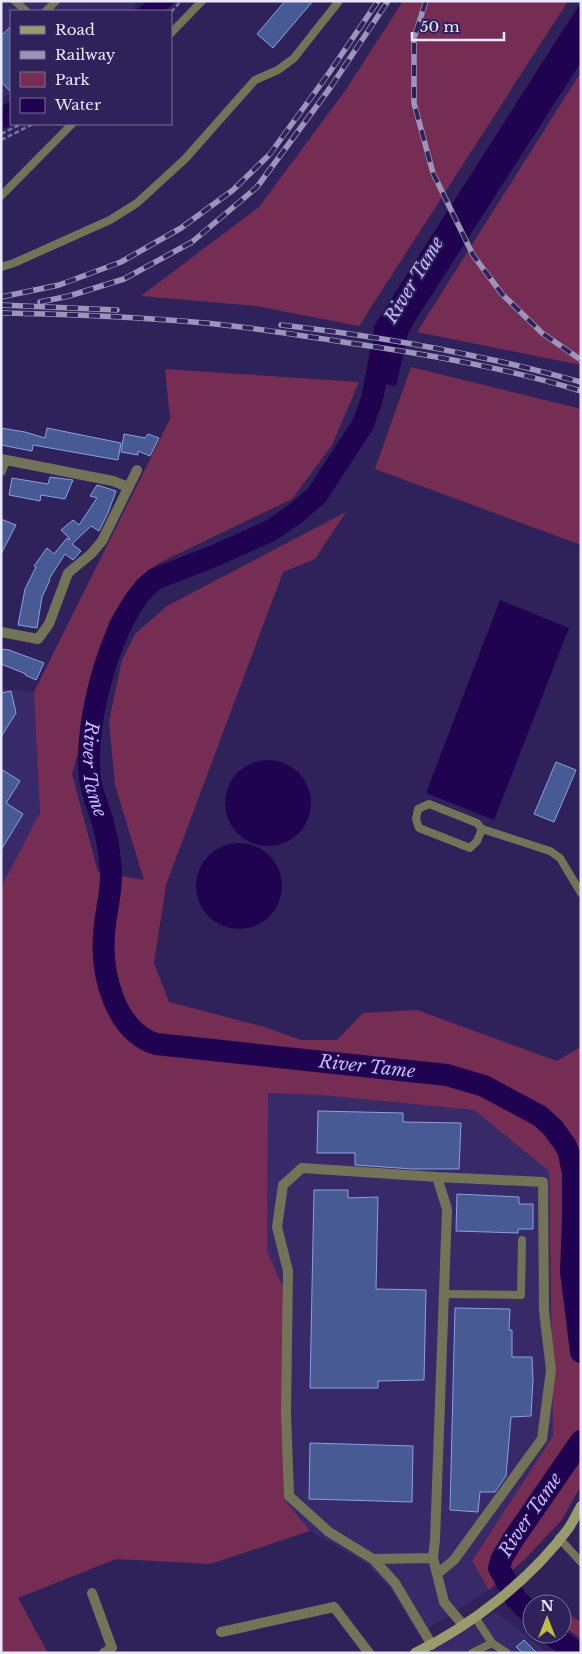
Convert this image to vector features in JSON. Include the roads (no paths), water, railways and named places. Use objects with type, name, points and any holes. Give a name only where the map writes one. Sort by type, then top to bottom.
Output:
[{"type":"main road","points":[[415,1653],[476,1617],[525,1578],[568,1528],[581,1506]]},
{"type":"street","points":[[1,471],[3,459],[113,481],[128,487]]},
{"type":"street","points":[[1,632],[38,639],[49,624],[68,573],[91,554],[102,541],[138,470]]},
{"type":"street","points":[[432,1644],[395,1583],[373,1559],[329,1532],[288,1496],[286,1413],[288,1271],[277,1227],[283,1186],[302,1168],[543,1182],[544,1311],[551,1370],[542,1439],[454,1560],[437,1574]]},
{"type":"street","points":[[437,1177],[447,1208],[433,1558],[444,1602],[463,1625]]},
{"type":"street","points":[[373,1559],[433,1558]]},
{"type":"street","points":[[92,1592],[112,1648],[104,1653]]},
{"type":"street","points":[[222,1632],[334,1607],[369,1653]]},
{"type":"lane","points":[[15,1],[25,10]]},
{"type":"lane","points":[[47,10],[56,1]]},
{"type":"lane","points":[[172,32],[202,1]]},
{"type":"lane","points":[[1,267],[110,220],[137,203],[185,159],[255,80],[278,70],[294,58],[339,1]]},
{"type":"lane","points":[[1,196],[71,125]]},
{"type":"lane","points":[[482,829],[477,841],[470,848],[419,828],[416,819],[418,809],[429,804],[477,823],[482,829],[550,851],[560,858],[581,893]]},
{"type":"lane","points":[[444,1294],[521,1295],[522,1240]]},
{"type":"lane","points":[[559,1538],[581,1562]]},
{"type":"lane","points":[[476,1617],[492,1643],[507,1653]]},
{"type":"lane","points":[[472,1653],[492,1643]]},
{"type":"water","points":[[147,1],[176,1],[166,10],[136,10]]},
{"type":"water","points":[[581,2],[581,62],[415,321],[408,334],[396,386],[369,381],[374,326]]},
{"type":"water","points":[[10,102],[11,125],[1,130],[1,106]]},
{"type":"water","points":[[500,600],[569,628],[494,820],[426,793]]},
{"type":"water","points":[[268,760],[284,763],[292,767],[304,779],[308,787],[311,803],[308,819],[304,827],[292,839],[284,843],[268,846],[252,843],[244,839],[232,827],[228,819],[225,803],[228,787],[232,779],[244,767],[252,763]]},
{"type":"water","points":[[239,843],[255,846],[263,850],[275,862],[279,870],[282,886],[279,902],[275,910],[263,922],[255,926],[239,929],[223,926],[215,922],[203,910],[199,902],[196,886],[199,870],[203,862],[215,850],[223,846]]},
{"type":"waterway","name":"River Tame","points":[[381,352],[372,399],[363,424],[317,495],[295,514],[270,531],[214,556],[155,579],[139,595],[125,617],[113,643],[103,671],[96,701],[89,756],[91,785],[104,829],[111,865],[104,950],[108,983],[113,999],[130,1027],[142,1037],[156,1044],[447,1075],[484,1086],[540,1116],[553,1128],[566,1146],[573,1173],[571,1272],[581,1352]]},
{"type":"waterway","name":"River Tame","points":[[522,1605],[516,1599],[499,1568],[502,1558],[581,1441]]},
{"type":"waterway","name":"River Tame","points":[[565,1644],[577,1653]]},
{"type":"railway","points":[[1,297],[59,285],[121,262],[181,228],[233,190],[270,154],[378,1]]},
{"type":"railway","points":[[40,302],[69,296],[124,279],[192,242],[257,187],[330,88],[388,1]]},
{"type":"railway","points":[[426,1],[414,38],[414,103],[433,173],[473,255],[502,294],[542,333],[581,360]]},
{"type":"railway","points":[[1,305],[117,310]]},
{"type":"railway","points":[[1,313],[147,319],[266,330],[445,359],[527,376],[581,391]]},
{"type":"railway","points":[[281,325],[437,348],[581,382]]}]
